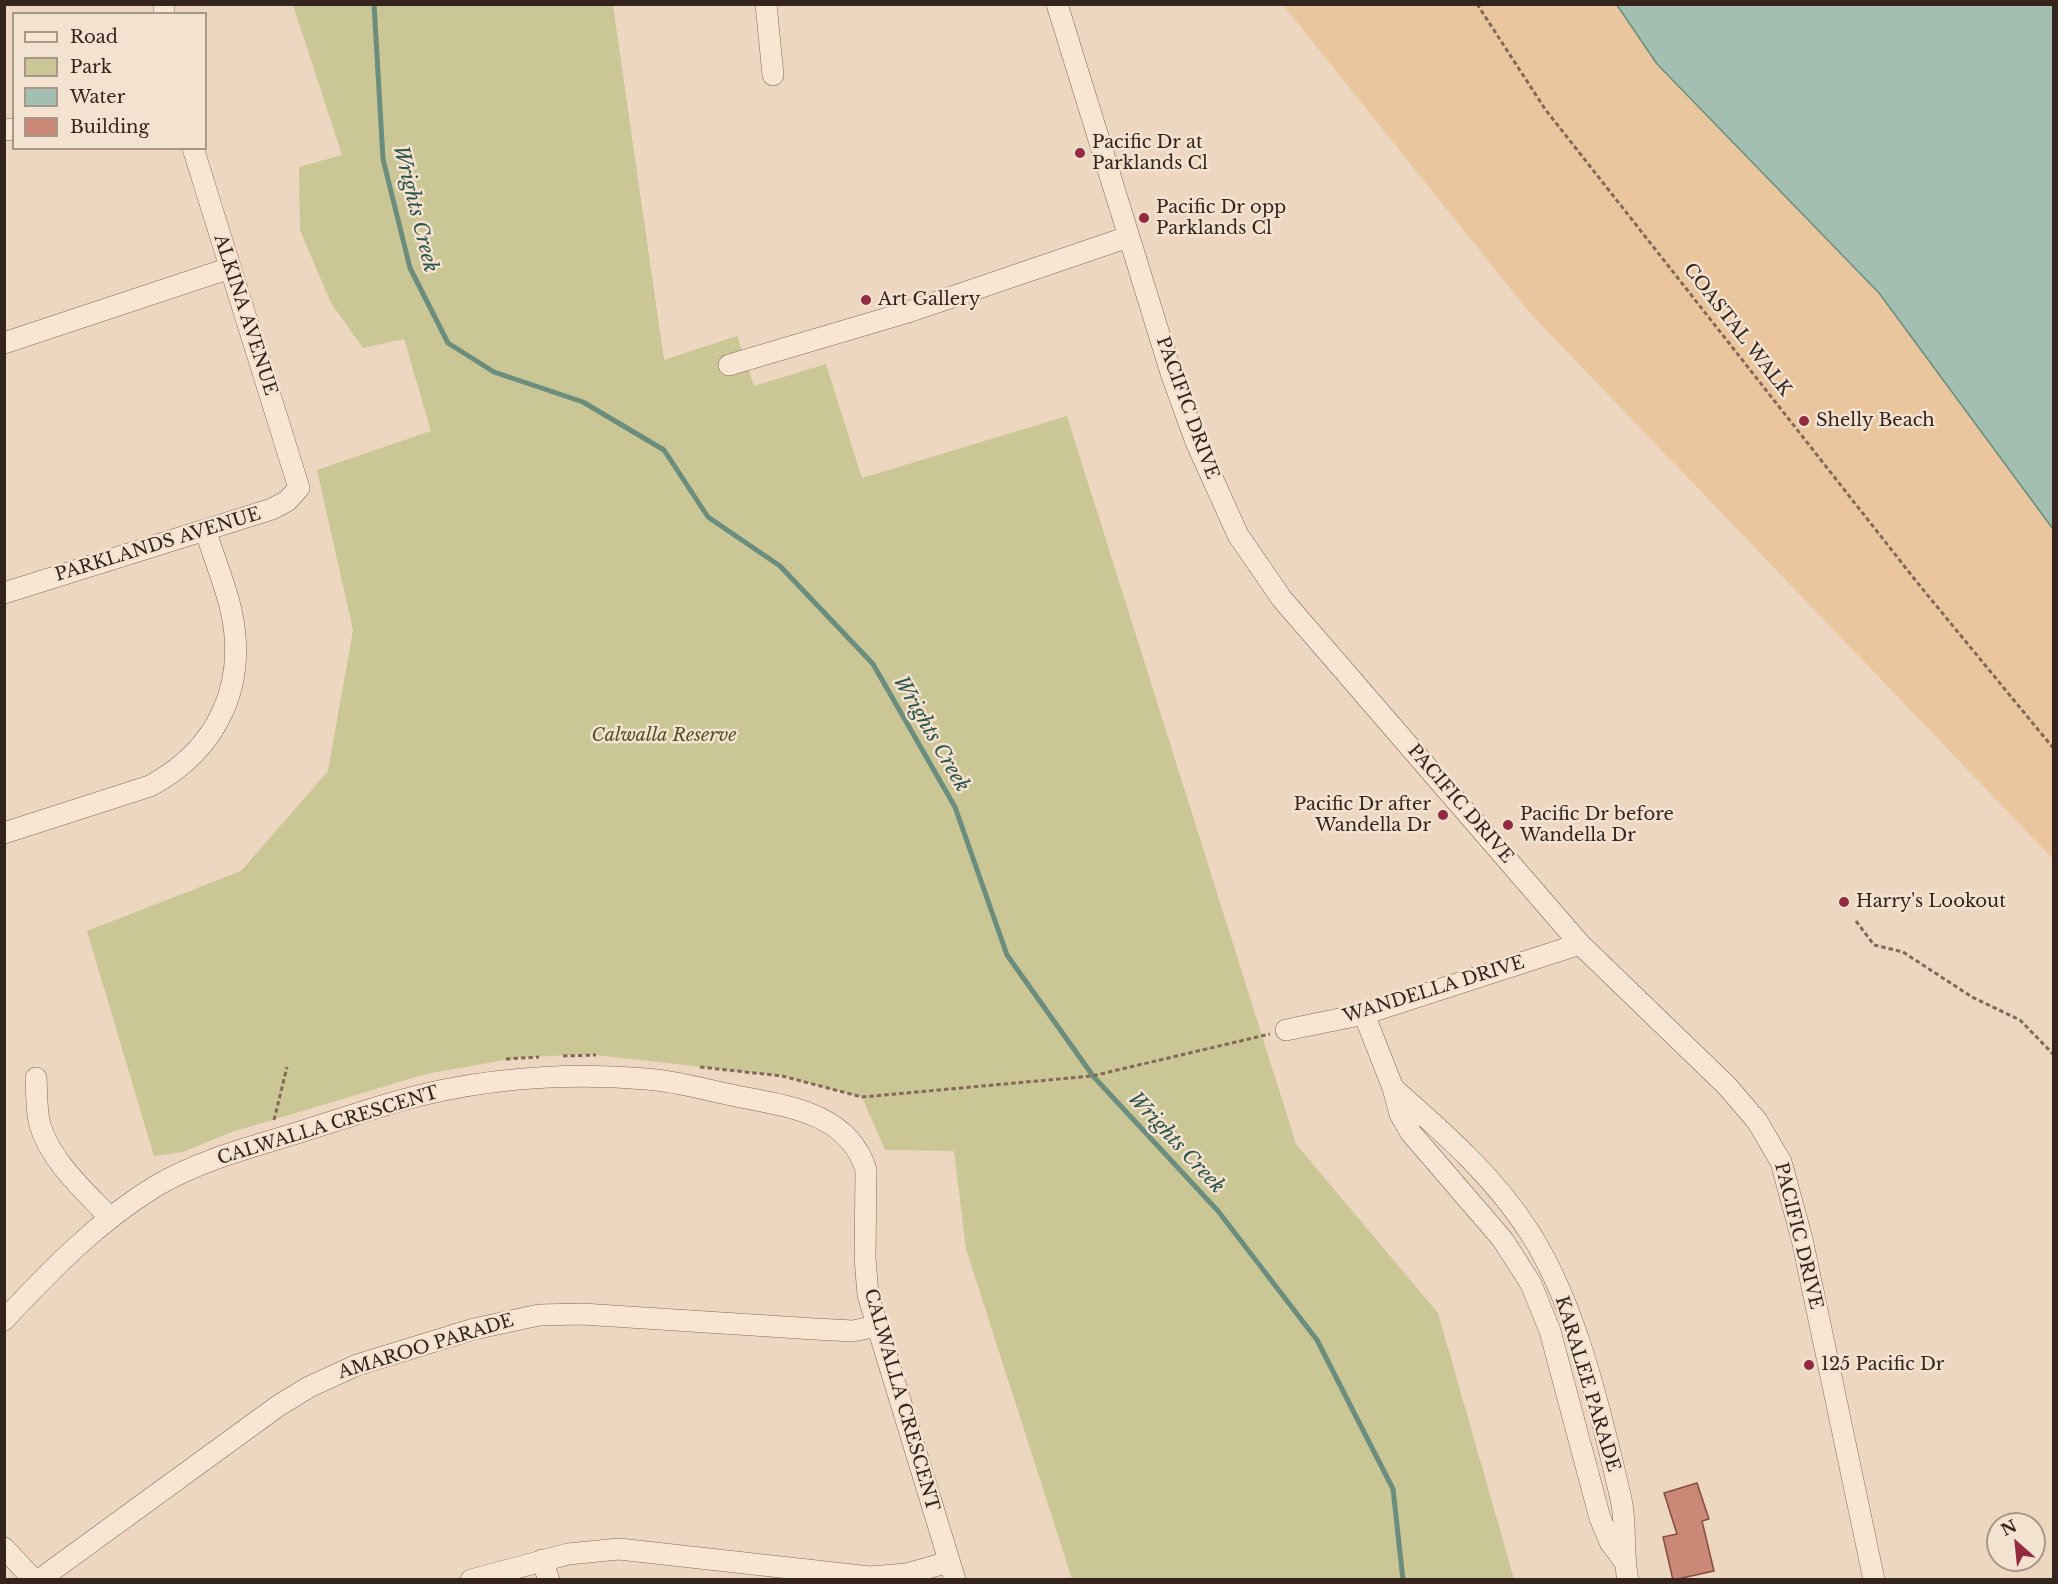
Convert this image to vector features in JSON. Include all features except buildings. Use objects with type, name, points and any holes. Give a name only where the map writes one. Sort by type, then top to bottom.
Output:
[{"type":"street","points":[[766,4],[773,75]]},
{"type":"street","name":"PACIFIC DRIVE","points":[[1057,4],[1172,376],[1196,442],[1238,535],[1282,599],[1580,944],[1727,1086],[1757,1121],[1781,1162],[1802,1239],[1874,1580]]},
{"type":"street","name":"ALKINA AVENUE","points":[[194,150],[298,481]]},
{"type":"street","points":[[729,365],[908,312],[1128,237]]},
{"type":"street","points":[[4,342],[230,268]]},
{"type":"street","name":"PARKLANDS AVENUE","points":[[4,593],[206,532],[286,501],[299,488],[298,481]]},
{"type":"street","points":[[4,833],[150,786],[172,774],[196,753],[215,729],[228,702],[236,644],[231,610],[206,532]]},
{"type":"street","name":"WANDELLA DRIVE","points":[[1286,1030],[1364,1014],[1580,944]]},
{"type":"street","name":"KARALEE PARADE","points":[[1364,1014],[1393,1088],[1478,1167],[1530,1232],[1544,1256],[1562,1296],[1584,1359],[1622,1501],[1626,1570]]},
{"type":"street","name":"CALWALLA CRESCENT","points":[[4,1320],[54,1266],[110,1218],[159,1185],[199,1166],[389,1104],[488,1082],[596,1077],[647,1079],[781,1105],[833,1124],[848,1136],[858,1149],[866,1170],[866,1277],[877,1326],[952,1571]]},
{"type":"street","points":[[36,1078],[39,1123],[44,1136],[66,1170],[110,1218]]},
{"type":"street","name":"AMAROO PARADE","points":[[39,1580],[278,1406],[309,1387],[357,1365],[474,1329],[539,1315],[582,1314],[853,1331],[877,1326]]},
{"type":"street","points":[[4,1548],[34,1580]]},
{"type":"street","points":[[471,1580],[545,1570],[568,1554],[619,1549],[826,1576],[889,1576],[952,1571]]},
{"type":"path","name":"COASTAL WALK","points":[[1477,4],[1545,109],[1916,581],[2054,749]]},
{"type":"path","points":[[1856,921],[1874,945],[1903,952],[1972,997],[2020,1020],[2054,1055]]},
{"type":"path","points":[[274,1120],[287,1067]]},
{"type":"green space","name":"Calwalla Reserve","points":[[293,5],[613,5],[664,360],[737,336],[754,386],[826,364],[862,478],[1067,416],[1296,1144],[1438,1313],[1514,1579],[1072,1579],[966,1249],[954,1151],[885,1150],[862,1097],[783,1076],[587,1054],[516,1058],[426,1074],[232,1132],[183,1152],[154,1156],[87,931],[241,871],[328,771],[353,630],[317,470],[431,431],[404,339],[363,348],[331,303],[300,230],[299,167],[342,155]]},
{"type":"sand","name":"Shelly Beach","points":[[1283,5],[1617,5],[1657,64],[1879,293],[2053,529],[2053,859],[1530,313]]},
{"type":"water","points":[[1617,5],[2053,5],[2053,529],[1879,293],[1657,64]]},
{"type":"waterway","name":"Wrights Creek","points":[[374,4],[383,159],[410,268],[448,343],[494,372],[583,402],[664,450],[708,517],[780,566],[873,664],[955,807],[1007,955],[1093,1076],[1218,1211],[1317,1340],[1393,1489],[1403,1580]]},
{"type":"place","name":"Pacific Dr at Parklands Cl","points":[[1080,153]]},
{"type":"place","name":"Pacific Dr opp Parklands Cl","points":[[1144,218]]},
{"type":"place","name":"Art Gallery","points":[[866,300]]},
{"type":"place","name":"Shelly Beach","points":[[1804,421]]},
{"type":"place","name":"Pacific Dr after Wandella Dr","points":[[1443,815]]},
{"type":"place","name":"Pacific Dr before Wandella Dr","points":[[1508,825]]},
{"type":"place","name":"Harry's Lookout","points":[[1844,902]]},
{"type":"place","name":"125 Pacific Dr","points":[[1809,1365]]}]
